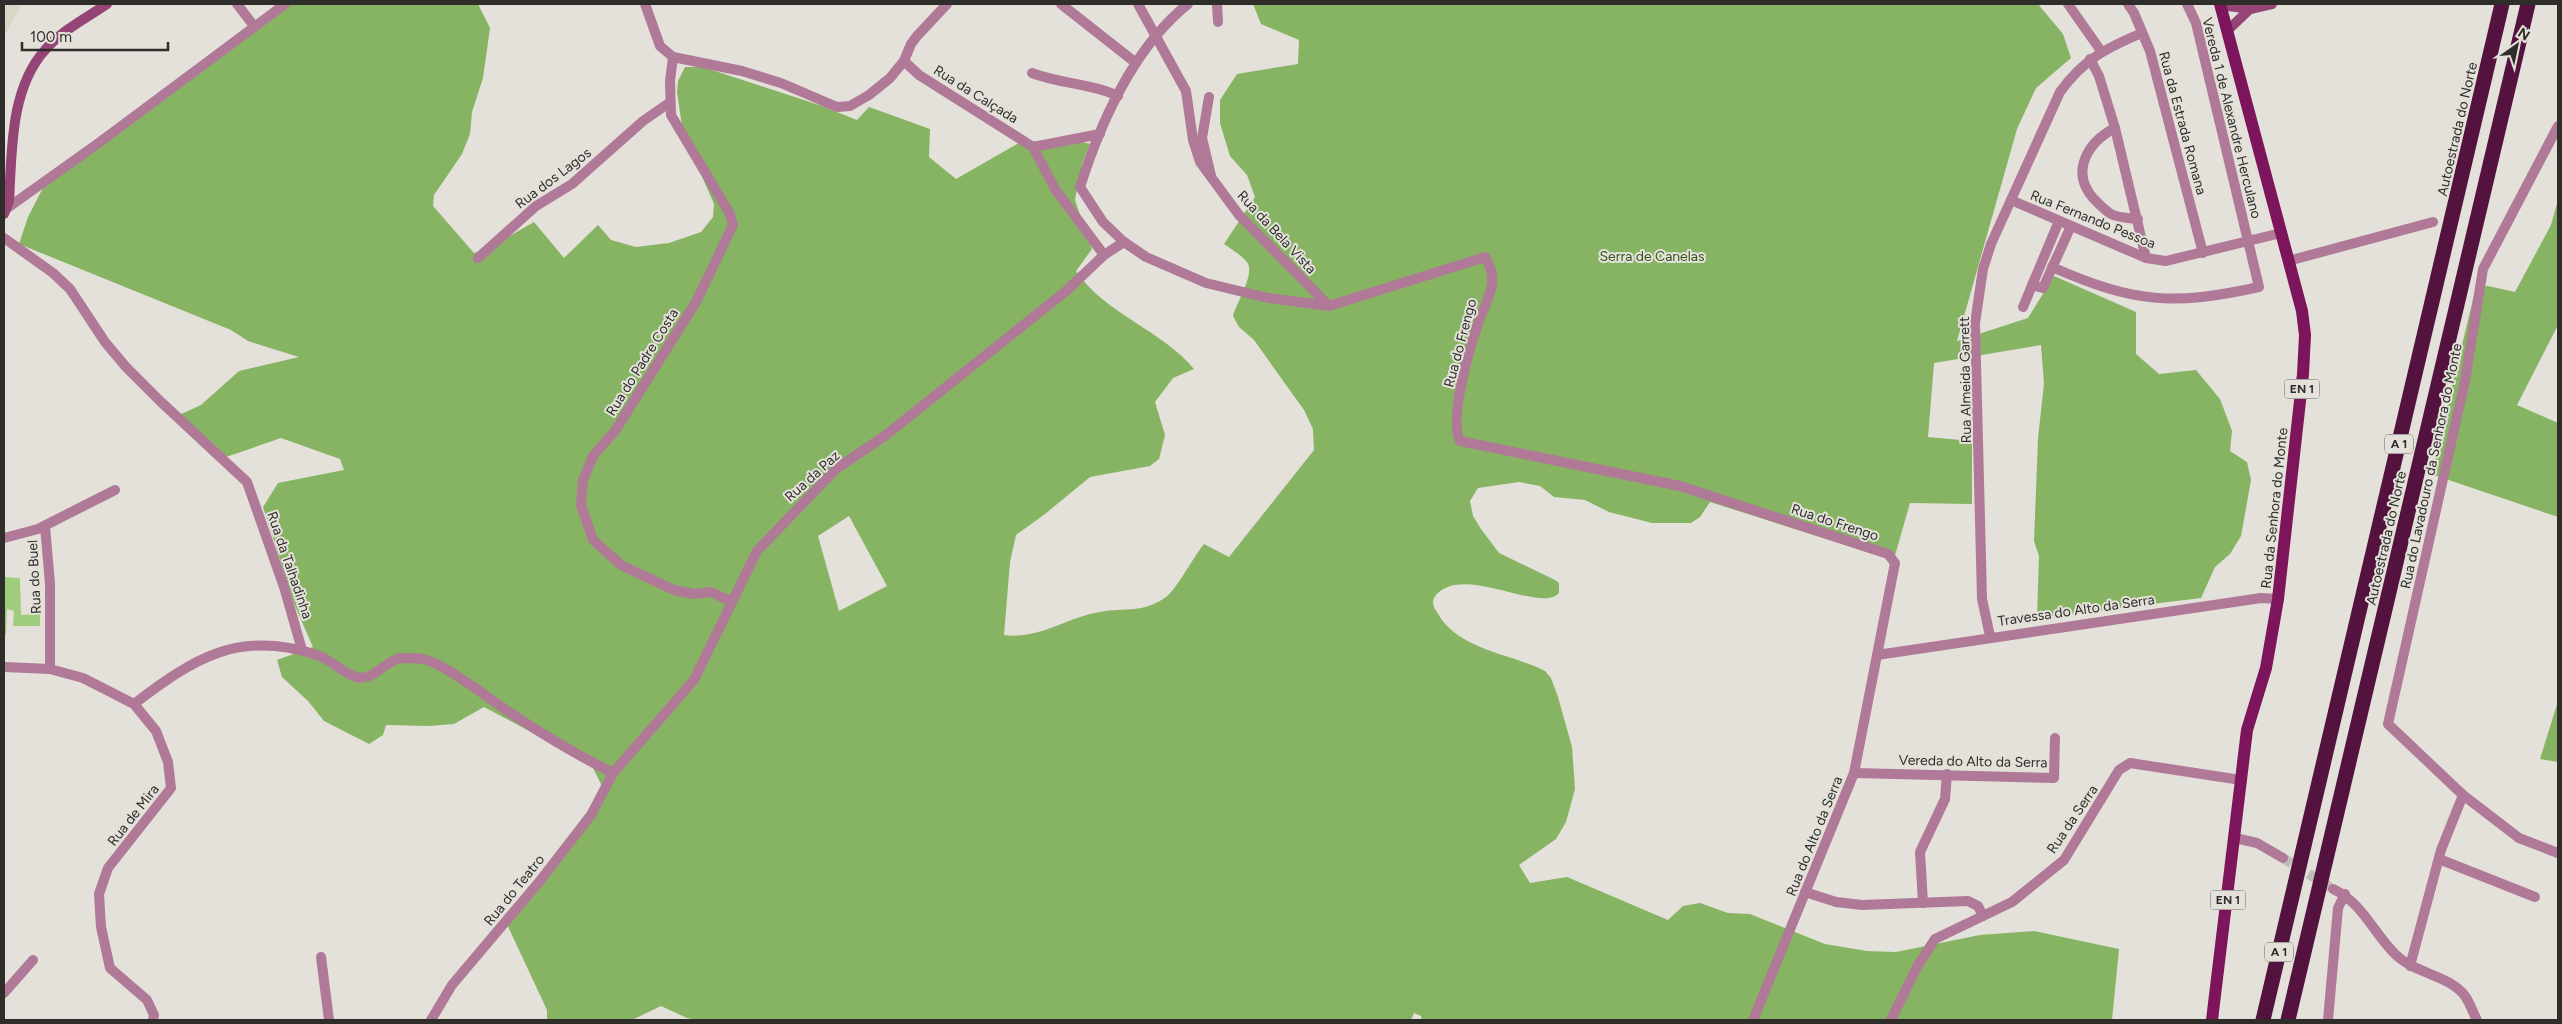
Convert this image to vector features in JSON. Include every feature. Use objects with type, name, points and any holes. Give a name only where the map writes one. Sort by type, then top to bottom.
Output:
[{"type":"highway","name":"Autoestrada do Norte","points":[[2263,1020],[2502,4]]},
{"type":"highway","name":"Autoestrada do Norte","points":[[2288,1020],[2528,4]]},
{"type":"main road","points":[[4,210],[9,201],[20,97],[31,69],[45,50],[61,34],[106,4]]},
{"type":"main road","points":[[2220,4],[2250,9],[2272,4]]},
{"type":"main road","name":"Rua da Senhora do Monte","points":[[2212,1020],[2235,838],[2246,730],[2266,668],[2278,599],[2303,374],[2305,335],[2302,311],[2220,4]]},
{"type":"main road","points":[[2228,30],[2250,9]]},
{"type":"street","points":[[237,4],[254,26]]},
{"type":"street","points":[[4,210],[100,142],[285,4]]},
{"type":"street","points":[[645,4],[660,46],[673,56],[758,76],[837,106],[850,106],[869,95],[890,78],[904,62],[911,44],[942,5]]},
{"type":"street","points":[[1061,4],[1136,63]]},
{"type":"street","name":"Rua da Bela Vista","points":[[1138,4],[1186,91],[1198,155],[1211,179],[1239,215],[1329,306]]},
{"type":"street","name":"Rua do Frengo","points":[[1188,4],[1167,20],[1136,63],[1100,134],[1080,187],[1103,222],[1124,242],[1146,257],[1206,283],[1268,298],[1329,306],[1485,258],[1490,266],[1492,284],[1477,326],[1456,414],[1457,435],[1460,441],[1680,486],[1888,554],[1895,563],[1877,655]]},
{"type":"street","points":[[1217,4],[1218,22]]},
{"type":"street","points":[[2068,4],[2101,51]]},
{"type":"street","name":"Rua da Estrada Romana","points":[[2128,4],[2150,51],[2203,253]]},
{"type":"street","name":"Vereda 1 de Alexandre Herculano","points":[[2052,267],[2092,285],[2132,296],[2178,300],[2218,296],[2259,287],[2196,23],[2187,4]]},
{"type":"street","name":"Rua Almeida Garrett","points":[[1990,636],[1982,599],[1981,487],[1975,323],[1983,269],[1991,244],[2052,105],[2073,73],[2101,51],[2142,33]]},
{"type":"street","name":"Rua do Padre Costa","points":[[673,56],[669,103],[671,115],[730,214],[733,225],[696,302],[615,431],[593,456],[583,480],[581,505],[593,540],[621,565],[674,590],[694,594],[711,592],[732,602]]},
{"type":"street","points":[[2090,59],[2099,76],[2115,128],[2146,258]]},
{"type":"street","name":"Rua da Calçada","points":[[904,62],[941,89],[1005,127],[1033,147]]},
{"type":"street","points":[[1032,73],[1043,78],[1101,88],[1118,96]]},
{"type":"street","points":[[1210,97],[1202,138],[1204,152],[1211,168],[1211,179]]},
{"type":"street","name":"Rua dos Lagos","points":[[478,258],[536,206],[572,184],[644,121],[669,103]]},
{"type":"street","name":"Rua do Lavadouro da Senhora do Monte","points":[[2463,795],[2388,724],[2465,381],[2483,269],[2558,126]]},
{"type":"street","points":[[2115,128],[2098,138],[2087,152],[2081,166],[2083,179],[2090,194],[2111,214],[2138,219]]},
{"type":"street","points":[[1100,134],[1033,147],[1055,188],[1104,255]]},
{"type":"street","name":"Rua Fernando Pessoa","points":[[2011,200],[2146,258],[2166,261],[2281,233]]},
{"type":"street","points":[[2023,307],[2059,221]]},
{"type":"street","points":[[2288,261],[2433,222]]},
{"type":"street","points":[[2032,285],[2043,288],[2071,226]]},
{"type":"street","name":"Rua da Talhadinha","points":[[4,238],[53,273],[70,289],[105,342],[126,367],[247,482],[286,594],[302,650]]},
{"type":"street","name":"Rua da Paz","points":[[613,773],[694,680],[757,551],[836,469],[886,435],[1066,291],[1104,255],[1124,242]]},
{"type":"street","points":[[45,526],[115,490]]},
{"type":"street","name":"Rua do Buel","points":[[4,538],[45,526],[50,584],[50,668]]},
{"type":"street","name":"Travessa do Alto da Serra","points":[[1877,655],[1990,636],[2261,598],[2278,599]]},
{"type":"street","points":[[134,704],[163,682],[196,662],[234,648],[260,644],[302,650],[320,656],[357,677],[368,677],[399,658],[424,659],[458,678],[570,751],[613,773]]},
{"type":"street","name":"Rua do Alto da Serra","points":[[1753,1020],[1854,773],[1877,655]]},
{"type":"street","name":"Rua de Mira","points":[[4,667],[50,668],[83,678],[134,704],[156,731],[168,762],[171,788],[108,868],[99,894],[101,927],[110,968],[147,1000],[154,1015],[153,1020]]},
{"type":"street","name":"Vereda do Alto da Serra","points":[[1854,773],[2054,778],[2055,738]]},
{"type":"street","name":"Rua da Serra","points":[[1891,1020],[1916,967],[1935,939],[2012,902],[2064,860],[2119,770],[2130,763],[2241,780]]},
{"type":"street","name":"Rua do Teatro","points":[[431,1020],[452,985],[539,882],[591,815],[613,773]]},
{"type":"street","points":[[1923,902],[1920,852],[1945,799],[1947,774]]},
{"type":"street","points":[[2410,966],[2439,859],[2463,795],[2519,838],[2558,853]]},
{"type":"street","points":[[2235,838],[2257,844],[2283,858]]},
{"type":"street","points":[[2439,859],[2535,897]]},
{"type":"street","points":[[2333,888],[2345,894],[2365,914],[2396,955],[2410,966],[2453,986],[2465,996],[2477,1020]]},
{"type":"street","points":[[1805,892],[1836,902],[1862,906],[1968,901],[1978,906],[1983,916]]},
{"type":"street","points":[[2328,1020],[2338,908],[2345,894]]},
{"type":"street","points":[[321,956],[329,1020]]},
{"type":"street","points":[[4,993],[33,960]]},
{"type":"shaded area","points":[[4,4],[22,4],[5,35],[4,45]]},
{"type":"green space","name":"Serra de Canelas","points":[[288,4],[478,4],[490,28],[483,78],[472,112],[470,134],[462,154],[434,195],[433,206],[474,253],[496,244],[534,222],[564,258],[598,225],[611,240],[636,247],[669,243],[701,232],[713,217],[714,204],[683,133],[677,92],[678,81],[685,67],[703,67],[822,106],[857,120],[869,107],[930,129],[929,157],[956,179],[1019,143],[1068,138],[1090,144],[1082,164],[1075,200],[1092,249],[1076,271],[1102,299],[1166,344],[1194,369],[1173,378],[1155,402],[1165,435],[1159,459],[1150,466],[1090,477],[1016,535],[1010,562],[1004,635],[1017,636],[1041,631],[1088,615],[1149,606],[1166,597],[1204,544],[1229,557],[1314,450],[1313,429],[1304,410],[1254,340],[1239,327],[1233,316],[1248,280],[1249,266],[1241,256],[1224,244],[1255,197],[1247,175],[1230,156],[1220,123],[1220,100],[1237,74],[1298,64],[1299,40],[1261,24],[1253,4],[2038,4],[2063,34],[2071,58],[2036,88],[2017,129],[1957,341],[2028,318],[2054,276],[2136,312],[2136,354],[2159,374],[2196,370],[2220,399],[2232,431],[2230,451],[2247,462],[2251,480],[2241,536],[2230,554],[2215,567],[2201,598],[2037,618],[2039,556],[2034,541],[2038,438],[2044,384],[2041,345],[1934,363],[1928,437],[1972,441],[1972,504],[1910,503],[1892,566],[1886,558],[1710,502],[1700,517],[1691,523],[1652,523],[1609,512],[1585,500],[1554,497],[1540,486],[1519,482],[1478,488],[1470,501],[1473,516],[1499,553],[1555,580],[1559,583],[1559,593],[1550,598],[1536,598],[1464,584],[1448,587],[1436,595],[1433,599],[1433,604],[1446,625],[1457,635],[1485,649],[1545,671],[1551,678],[1558,697],[1572,747],[1575,789],[1566,822],[1556,839],[1519,865],[1530,883],[1567,877],[1668,920],[1683,906],[1700,903],[1728,913],[1750,914],[1825,944],[1867,951],[1896,952],[1980,935],[2034,931],[2119,949],[2112,1020],[1422,1020],[1421,1016],[1414,1013],[1411,1020],[698,1020],[687,1018],[661,1006],[632,1020],[547,1020],[547,1010],[505,920],[604,790],[591,764],[484,707],[454,724],[429,726],[386,725],[383,735],[369,744],[324,721],[308,701],[282,677],[277,660],[313,647],[295,606],[263,507],[278,483],[344,470],[340,459],[281,438],[226,457],[179,415],[201,405],[239,371],[299,357],[248,341],[231,330],[19,244],[28,217],[45,184]],"holes":[[[849,516],[887,586],[839,611],[818,536]]]},
{"type":"green space","points":[[2558,200],[2558,325],[2517,405],[2558,423],[2558,517],[2431,474],[2476,287],[2488,286],[2515,292],[2551,225]]},
{"type":"green space","points":[[4,577],[20,578],[21,615],[40,614],[40,626],[13,626],[14,611],[7,609],[6,635],[4,635]]},
{"type":"green space","points":[[2558,701],[2558,762],[2540,759]]},
{"type":"tunnel","points":[[2283,858],[2333,889]]}]
